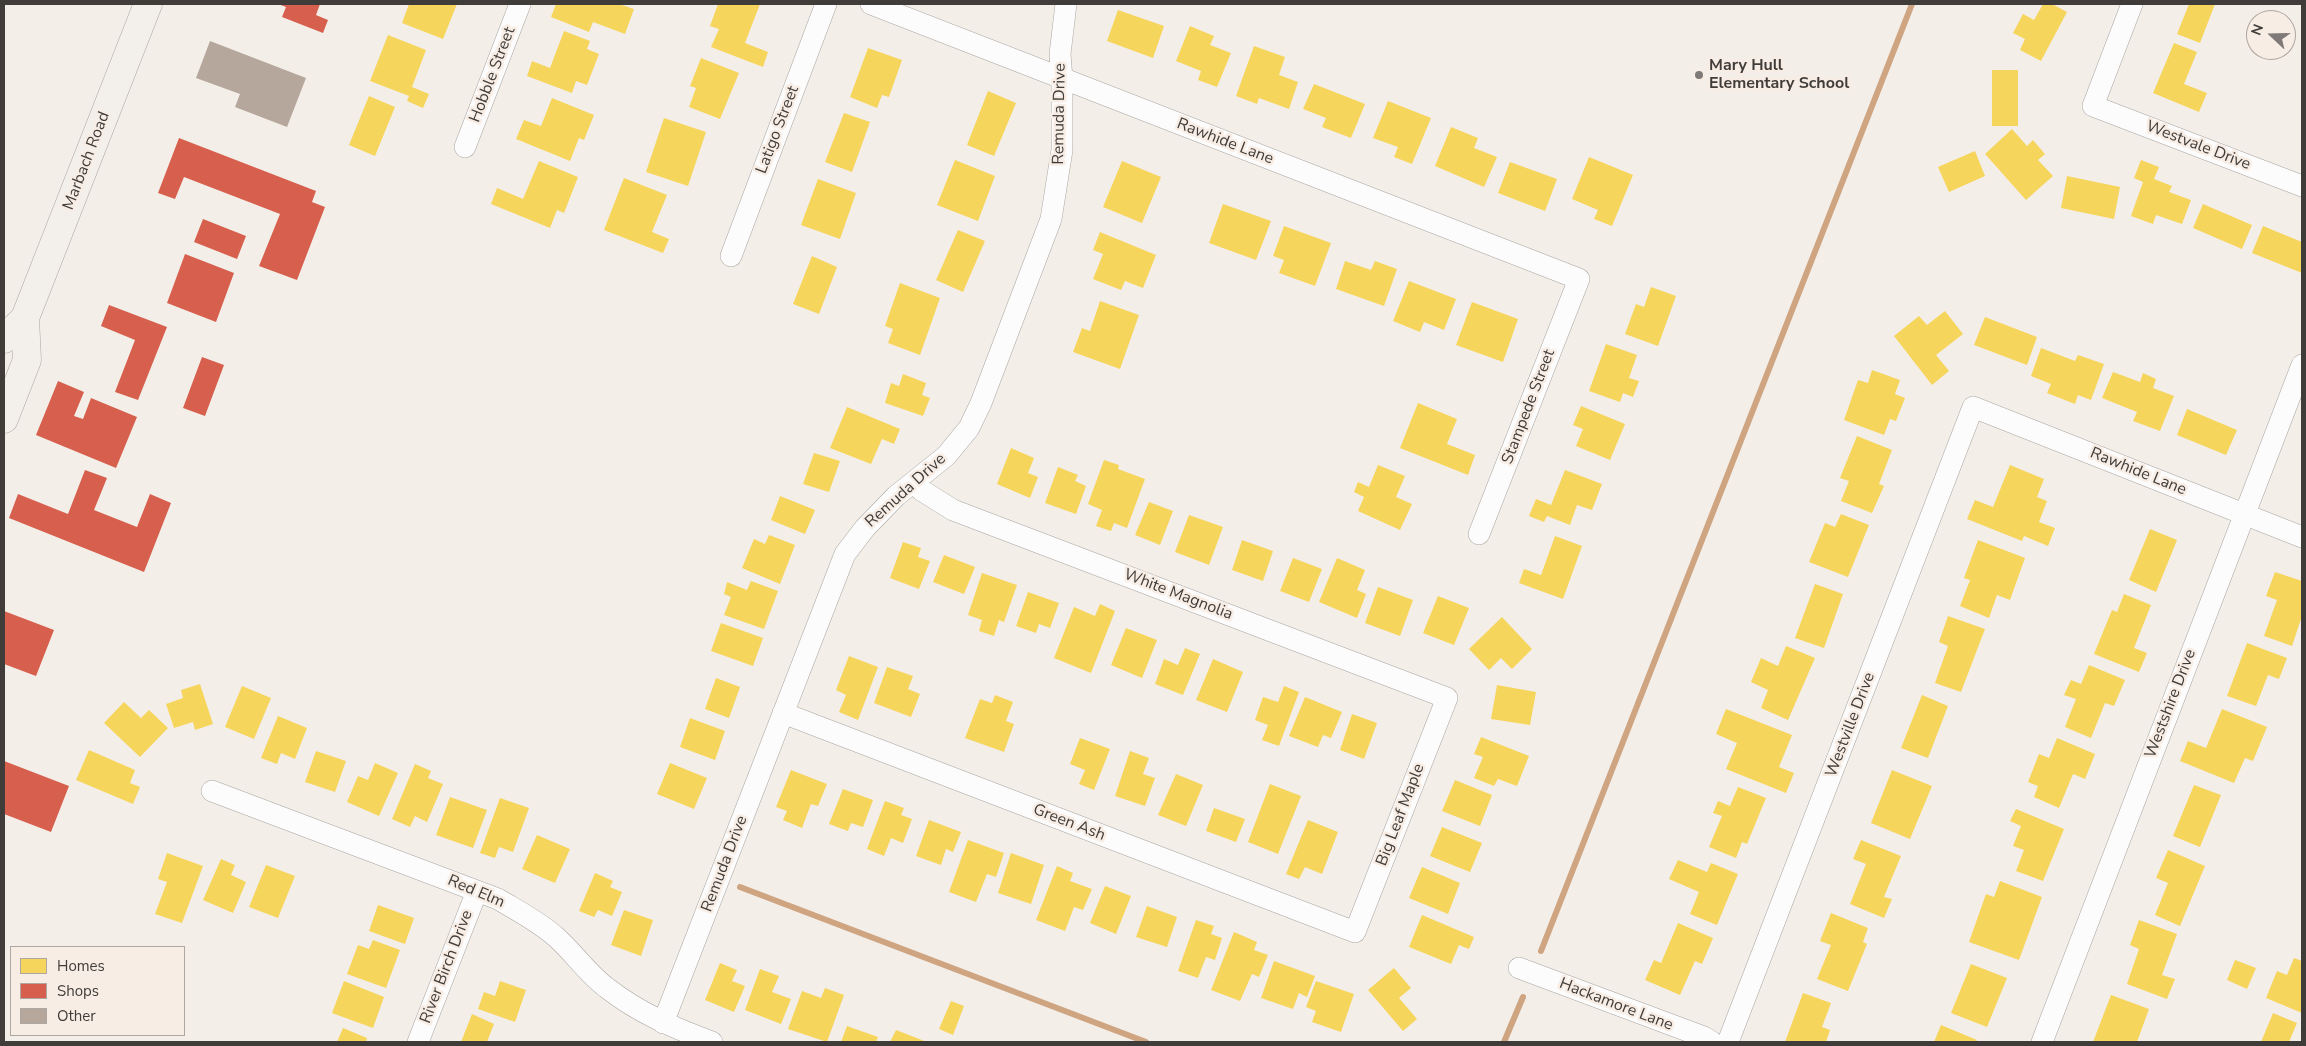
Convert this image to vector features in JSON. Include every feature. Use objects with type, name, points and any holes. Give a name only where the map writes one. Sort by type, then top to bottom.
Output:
[{"type":"main road","name":"Marbach Road","points":[[4,339],[25,318],[148,4]]},
{"type":"main road","name":"Marbach Road","points":[[4,418],[27,360],[25,318]]},
{"type":"street","name":"Hobble Street","points":[[465,147],[520,4]]},
{"type":"street","name":"Latigo Street","points":[[730,256],[826,4]]},
{"type":"street","name":"Rawhide Lane","points":[[871,4],[1579,279]]},
{"type":"street","name":"Remuda Drive","points":[[663,1023],[846,554],[864,528],[896,496],[946,456],[969,428],[981,403],[1051,219],[1062,150],[1060,54],[1066,4]]},
{"type":"street","name":"Westvale Drive","points":[[2132,4],[2093,106],[2302,186]]},
{"type":"street","name":"Stampede Street","points":[[1479,534],[1579,279]]},
{"type":"street","name":"Westshire Drive","points":[[2042,1042],[2302,365]]},
{"type":"street","name":"Rawhide Lane","points":[[1974,407],[2302,537]]},
{"type":"street","name":"Westville Drive","points":[[1728,1042],[1974,407]]},
{"type":"street","name":"White Magnolia","points":[[914,483],[921,490],[953,510],[1447,698]]},
{"type":"street","name":"Big Leaf Maple","points":[[1355,932],[1447,698]]},
{"type":"street","name":"Green Ash","points":[[783,712],[1355,932]]},
{"type":"street","name":"Red Elm","points":[[212,791],[498,899],[530,917],[556,937],[605,987],[628,1004],[663,1023],[712,1042]]},
{"type":"street","name":"River Birch Drive","points":[[418,1042],[477,891]]},
{"type":"street","name":"Hackamore Lane","points":[[1519,968],[1712,1042]]},
{"type":"building: Homes","points":[[409,4],[457,4],[443,39],[402,23]]},
{"type":"building: Homes","points":[[556,4],[619,4],[634,9],[625,34],[593,22],[589,32],[551,17]]},
{"type":"building: Homes","points":[[718,4],[760,4],[745,43],[768,52],[763,67],[711,47],[719,29],[710,26]]},
{"type":"building: Homes","points":[[2043,4],[2052,4],[2067,12],[2041,61],[2020,50],[2025,39],[2013,33],[2023,14],[2034,20]]},
{"type":"building: Homes","points":[[2189,4],[2215,4],[2200,43],[2177,34]]},
{"type":"building: Homes","points":[[1118,10],[1164,26],[1153,58],[1107,41]]},
{"type":"building: Homes","points":[[1190,26],[1214,36],[1210,45],[1231,53],[1217,87],[1198,80],[1201,71],[1176,61]]},
{"type":"building: Homes","points":[[564,31],[590,41],[587,49],[599,54],[587,85],[576,81],[572,93],[527,76],[532,61],[550,68]]},
{"type":"building: Homes","points":[[388,35],[426,50],[412,87],[429,94],[423,108],[407,101],[409,96],[370,81]]},
{"type":"building: Homes","points":[[2174,43],[2197,52],[2184,84],[2207,93],[2199,112],[2153,93]]},
{"type":"building: Homes","points":[[1254,46],[1285,57],[1279,75],[1298,82],[1289,109],[1259,98],[1257,104],[1236,96]]},
{"type":"building: Homes","points":[[868,48],[902,60],[889,97],[882,95],[877,108],[850,97]]},
{"type":"building: Homes","points":[[701,58],[739,73],[720,119],[689,107],[696,88],[690,86]]},
{"type":"building: Homes","points":[[1992,70],[2018,70],[2018,126],[1992,126]]},
{"type":"building: Homes","points":[[1314,84],[1365,104],[1351,138],[1322,127],[1326,118],[1303,109]]},
{"type":"building: Homes","points":[[988,91],[1016,103],[994,156],[967,145]]},
{"type":"building: Homes","points":[[369,96],[395,107],[375,156],[349,145]]},
{"type":"building: Homes","points":[[552,98],[594,115],[584,140],[579,138],[570,161],[516,139],[524,120],[541,126]]},
{"type":"building: Homes","points":[[1388,101],[1431,118],[1412,164],[1394,157],[1398,147],[1373,138]]},
{"type":"building: Homes","points":[[844,113],[870,122],[852,172],[825,162]]},
{"type":"building: Homes","points":[[664,118],[706,132],[688,186],[646,172]]},
{"type":"building: Homes","points":[[1451,127],[1478,138],[1474,148],[1497,157],[1484,187],[1435,166]]},
{"type":"building: Homes","points":[[2012,129],[2027,146],[2033,140],[2045,154],[2038,160],[2053,176],[2026,200],[1985,154]]},
{"type":"building: Homes","points":[[1975,151],[1985,176],[1949,192],[1938,167]]},
{"type":"building: Homes","points":[[1589,157],[1633,175],[1612,226],[1594,219],[1598,210],[1572,199]]},
{"type":"building: Homes","points":[[955,160],[995,176],[978,221],[937,205]]},
{"type":"building: Homes","points":[[2141,160],[2159,167],[2154,179],[2172,186],[2169,192],[2191,200],[2182,224],[2156,215],[2153,224],[2131,216],[2143,182],[2134,178]]},
{"type":"building: Homes","points":[[539,161],[578,177],[564,213],[557,210],[550,228],[491,204],[497,188],[523,199]]},
{"type":"building: Homes","points":[[1122,161],[1161,177],[1142,223],[1103,207]]},
{"type":"building: Homes","points":[[1510,162],[1557,179],[1545,211],[1498,193]]},
{"type":"building: Homes","points":[[2067,176],[2120,187],[2114,219],[2061,208]]},
{"type":"building: Homes","points":[[624,178],[667,195],[652,232],[669,239],[663,253],[604,230]]},
{"type":"building: Homes","points":[[818,179],[856,193],[840,239],[801,225]]},
{"type":"building: Homes","points":[[1223,204],[1271,221],[1256,260],[1209,243]]},
{"type":"building: Homes","points":[[2203,204],[2252,225],[2242,249],[2193,228]]},
{"type":"building: Homes","points":[[1284,226],[1331,243],[1315,286],[1279,273],[1284,260],[1273,256]]},
{"type":"building: Homes","points":[[2263,226],[2302,242],[2302,273],[2252,253]]},
{"type":"building: Homes","points":[[958,230],[985,241],[963,292],[936,280]]},
{"type":"building: Homes","points":[[1100,232],[1156,255],[1143,288],[1125,281],[1121,290],[1093,279],[1103,254],[1093,250]]},
{"type":"building: Homes","points":[[812,256],[837,267],[819,314],[793,304]]},
{"type":"building: Homes","points":[[1345,261],[1371,270],[1375,261],[1397,269],[1384,306],[1336,289]]},
{"type":"building: Homes","points":[[1409,281],[1456,299],[1444,330],[1424,322],[1420,332],[1393,321]]},
{"type":"building: Homes","points":[[900,283],[940,298],[920,355],[888,343],[893,329],[885,326]]},
{"type":"building: Homes","points":[[1651,287],[1676,296],[1658,346],[1625,334],[1636,304],[1644,307]]},
{"type":"building: Homes","points":[[1100,301],[1139,315],[1120,369],[1073,352],[1082,328],[1090,331]]},
{"type":"building: Homes","points":[[1472,302],[1518,319],[1503,362],[1456,345]]},
{"type":"building: Homes","points":[[1945,311],[1963,334],[1936,355],[1949,371],[1932,385],[1894,336],[1919,316],[1927,325]]},
{"type":"building: Homes","points":[[1985,317],[2037,337],[2027,365],[1974,345]]},
{"type":"building: Homes","points":[[1606,344],[1637,355],[1629,378],[1639,381],[1633,397],[1623,393],[1620,402],[1589,391]]},
{"type":"building: Homes","points":[[2041,348],[2075,361],[2078,355],[2104,364],[2091,400],[2078,395],[2075,404],[2047,393],[2051,384],[2031,376]]},
{"type":"building: Homes","points":[[1872,370],[1900,380],[1895,394],[1905,398],[1896,421],[1890,419],[1884,435],[1844,420],[1858,380],[1868,383]]},
{"type":"building: Homes","points":[[2113,372],[2140,382],[2143,373],[2156,379],[2153,388],[2174,396],[2160,431],[2133,421],[2137,412],[2102,398]]},
{"type":"building: Homes","points":[[903,374],[926,383],[922,395],[930,398],[923,416],[885,403],[891,383],[899,386]]},
{"type":"building: Homes","points":[[1418,403],[1457,419],[1447,444],[1475,455],[1468,475],[1400,448]]},
{"type":"building: Homes","points":[[1581,406],[1625,424],[1610,460],[1576,446],[1583,429],[1573,425]]},
{"type":"building: Homes","points":[[847,407],[900,429],[894,444],[882,439],[871,464],[830,448]]},
{"type":"building: Homes","points":[[2187,409],[2237,430],[2226,455],[2177,435]]},
{"type":"building: Homes","points":[[1857,436],[1892,450],[1879,484],[1884,486],[1872,513],[1841,501],[1849,481],[1840,478]]},
{"type":"building: Homes","points":[[1011,448],[1034,458],[1028,473],[1038,477],[1030,498],[997,484]]},
{"type":"building: Homes","points":[[814,453],[840,461],[829,492],[803,484]]},
{"type":"building: Homes","points":[[1104,460],[1119,465],[1118,469],[1145,479],[1127,528],[1114,523],[1111,531],[1096,526],[1102,510],[1088,504]]},
{"type":"building: Homes","points":[[1378,465],[1405,476],[1396,497],[1412,504],[1400,530],[1358,511],[1364,497],[1354,492],[1358,482],[1369,487]]},
{"type":"building: Homes","points":[[2010,465],[2044,479],[2037,497],[2047,501],[2039,522],[2055,528],[2048,546],[2024,536],[2022,541],[1967,519],[1975,500],[1993,507]]},
{"type":"building: Homes","points":[[1058,467],[1078,475],[1075,481],[1086,486],[1076,514],[1045,503]]},
{"type":"building: Homes","points":[[1565,470],[1602,484],[1592,510],[1577,505],[1570,525],[1547,516],[1544,522],[1529,516],[1536,499],[1551,505]]},
{"type":"building: Homes","points":[[780,496],[815,510],[805,534],[771,520]]},
{"type":"building: Homes","points":[[1149,502],[1173,511],[1160,545],[1135,535]]},
{"type":"building: Homes","points":[[1841,514],[1869,525],[1848,577],[1809,562],[1825,523],[1835,527]]},
{"type":"building: Homes","points":[[1189,515],[1223,527],[1209,565],[1175,552]]},
{"type":"building: Homes","points":[[2150,529],[2177,540],[2156,592],[2129,580]]},
{"type":"building: Homes","points":[[769,535],[795,545],[780,584],[742,568],[754,539],[765,544]]},
{"type":"building: Homes","points":[[1555,536],[1582,546],[1563,599],[1519,583],[1524,569],[1541,575]]},
{"type":"building: Homes","points":[[1242,540],[1273,551],[1263,581],[1232,570]]},
{"type":"building: Homes","points":[[1978,540],[2025,558],[2010,600],[1997,595],[1989,618],[1960,606],[1970,580],[1964,578]]},
{"type":"building: Homes","points":[[903,542],[921,548],[918,557],[930,561],[919,589],[890,578]]},
{"type":"building: Homes","points":[[944,555],[975,567],[964,594],[933,582]]},
{"type":"building: Homes","points":[[1293,558],[1322,569],[1309,602],[1280,591]]},
{"type":"building: Homes","points":[[1337,558],[1365,570],[1357,590],[1366,594],[1357,618],[1319,602]]},
{"type":"building: Homes","points":[[2275,572],[2302,581],[2302,616],[2292,646],[2264,636],[2277,600],[2266,596]]},
{"type":"building: Homes","points":[[982,573],[1017,585],[1004,622],[999,620],[994,636],[979,631],[982,620],[968,615]]},
{"type":"building: Homes","points":[[751,581],[778,591],[764,629],[724,615],[731,597],[724,594],[727,582],[747,590]]},
{"type":"building: Homes","points":[[1815,584],[1843,594],[1824,648],[1795,638]]},
{"type":"building: Homes","points":[[1378,587],[1413,600],[1400,636],[1365,623]]},
{"type":"building: Homes","points":[[1028,592],[1059,603],[1050,628],[1039,624],[1036,633],[1016,626]]},
{"type":"building: Homes","points":[[2124,594],[2151,605],[2134,648],[2147,653],[2139,672],[2094,654],[2112,610],[2117,612]]},
{"type":"building: Homes","points":[[1438,596],[1469,608],[1454,645],[1423,633]]},
{"type":"building: Homes","points":[[1100,604],[1115,611],[1091,673],[1054,658],[1074,607],[1095,616]]},
{"type":"building: Homes","points":[[1948,616],[1985,629],[1961,692],[1935,683],[1948,646],[1939,642]]},
{"type":"building: Homes","points":[[1502,617],[1532,649],[1512,669],[1501,658],[1489,670],[1469,649]]},
{"type":"building: Homes","points":[[721,623],[763,638],[753,666],[711,651]]},
{"type":"building: Homes","points":[[1126,628],[1157,640],[1142,678],[1111,665]]},
{"type":"building: Homes","points":[[2247,643],[2287,658],[2279,679],[2268,675],[2256,706],[2227,696]]},
{"type":"building: Homes","points":[[1786,646],[1815,658],[1788,720],[1761,708],[1768,690],[1751,682],[1761,658],[1778,666]]},
{"type":"building: Homes","points":[[1185,648],[1200,654],[1183,695],[1155,684],[1164,659],[1178,665]]},
{"type":"building: Homes","points":[[849,656],[878,667],[858,720],[839,712],[846,695],[836,690]]},
{"type":"building: Homes","points":[[1213,659],[1243,672],[1227,712],[1196,700]]},
{"type":"building: Homes","points":[[2089,665],[2125,680],[2114,706],[2105,703],[2091,738],[2065,727],[2076,699],[2064,695],[2071,680],[2081,684]]},
{"type":"building: Homes","points":[[887,667],[913,676],[908,689],[920,694],[911,717],[874,703]]},
{"type":"building: Homes","points":[[716,678],[740,687],[729,718],[705,709]]},
{"type":"building: Homes","points":[[200,684],[213,724],[195,730],[193,722],[174,728],[166,704],[183,698],[181,690]]},
{"type":"building: Homes","points":[[1497,685],[1536,692],[1530,725],[1491,719]]},
{"type":"building: Homes","points":[[242,686],[271,698],[254,739],[225,727]]},
{"type":"building: Homes","points":[[1284,686],[1299,692],[1279,746],[1262,740],[1268,725],[1255,720],[1263,697],[1278,702]]},
{"type":"building: Homes","points":[[995,695],[1013,702],[1006,721],[1014,724],[1004,752],[965,738],[980,699],[992,703]]},
{"type":"building: Homes","points":[[1922,695],[1948,706],[1928,758],[1901,748]]},
{"type":"building: Homes","points":[[1305,697],[1342,712],[1331,738],[1323,735],[1318,747],[1289,736]]},
{"type":"building: Homes","points":[[124,702],[141,718],[149,710],[168,728],[140,757],[104,723]]},
{"type":"building: Homes","points":[[1726,709],[1792,735],[1779,767],[1794,773],[1786,793],[1726,769],[1737,743],[1716,734]]},
{"type":"building: Homes","points":[[2222,709],[2267,727],[2253,761],[2245,758],[2234,783],[2180,761],[2188,741],[2206,748]]},
{"type":"building: Homes","points":[[1352,714],[1377,723],[1364,759],[1340,750]]},
{"type":"building: Homes","points":[[278,716],[307,728],[295,759],[281,753],[277,764],[261,758]]},
{"type":"building: Homes","points":[[690,718],[725,731],[715,760],[680,747]]},
{"type":"building: Homes","points":[[1481,737],[1529,756],[1517,786],[1498,779],[1494,786],[1474,778],[1483,757],[1474,754]]},
{"type":"building: Homes","points":[[1080,738],[1110,749],[1094,790],[1079,784],[1085,770],[1070,764]]},
{"type":"building: Homes","points":[[2057,738],[2095,754],[2085,779],[2073,774],[2059,808],[2034,797],[2038,786],[2028,782],[2039,754],[2049,758]]},
{"type":"building: Homes","points":[[89,750],[135,770],[130,783],[140,787],[133,804],[76,780]]},
{"type":"building: Homes","points":[[316,751],[346,761],[335,792],[305,782]]},
{"type":"building: Homes","points":[[1130,751],[1149,758],[1143,774],[1155,778],[1145,806],[1115,796]]},
{"type":"building: Homes","points":[[375,763],[398,773],[379,816],[347,802],[358,776],[368,780]]},
{"type":"building: Homes","points":[[670,763],[707,778],[694,809],[657,794]]},
{"type":"building: Homes","points":[[415,764],[431,771],[428,778],[443,784],[427,822],[415,816],[410,827],[392,819]]},
{"type":"building: Homes","points":[[791,770],[827,784],[818,806],[811,804],[802,828],[783,820],[787,811],[776,807]]},
{"type":"building: Homes","points":[[1892,770],[1932,786],[1910,839],[1871,823]]},
{"type":"building: Homes","points":[[1176,774],[1203,785],[1186,826],[1158,815]]},
{"type":"building: Homes","points":[[1455,780],[1492,795],[1480,826],[1442,811]]},
{"type":"building: Homes","points":[[1270,784],[1301,796],[1278,854],[1248,842]]},
{"type":"building: Homes","points":[[2194,785],[2221,795],[2200,847],[2173,836]]},
{"type":"building: Homes","points":[[1738,787],[1766,798],[1747,844],[1742,842],[1736,858],[1709,847],[1722,816],[1713,813],[1718,801],[1730,806]]},
{"type":"building: Homes","points":[[843,789],[873,800],[863,827],[851,823],[848,831],[829,824]]},
{"type":"building: Homes","points":[[450,797],[487,810],[473,848],[436,835]]},
{"type":"building: Homes","points":[[500,798],[529,808],[513,852],[499,847],[495,858],[480,853]]},
{"type":"building: Homes","points":[[885,801],[904,808],[901,815],[912,819],[903,843],[891,838],[884,856],[867,849]]},
{"type":"building: Homes","points":[[1214,808],[1245,819],[1236,842],[1206,831]]},
{"type":"building: Homes","points":[[2016,809],[2064,829],[2043,881],[2016,871],[2024,850],[2013,846],[2021,826],[2010,821]]},
{"type":"building: Homes","points":[[929,820],[961,832],[953,852],[946,849],[941,865],[916,856]]},
{"type":"building: Homes","points":[[1308,820],[1338,832],[1322,874],[1305,867],[1299,879],[1286,874]]},
{"type":"building: Homes","points":[[1442,827],[1482,843],[1470,872],[1430,856]]},
{"type":"building: Homes","points":[[537,835],[570,849],[555,883],[522,869]]},
{"type":"building: Homes","points":[[968,840],[1004,853],[996,877],[987,874],[976,902],[949,892]]},
{"type":"building: Homes","points":[[1861,840],[1901,856],[1884,897],[1892,899],[1884,918],[1850,904],[1866,864],[1853,859]]},
{"type":"building: Homes","points":[[2168,850],[2205,866],[2180,926],[2155,915],[2168,883],[2156,878]]},
{"type":"building: Homes","points":[[167,853],[203,866],[182,923],[155,914],[167,882],[158,879]]},
{"type":"building: Homes","points":[[1011,853],[1044,865],[1031,904],[998,893]]},
{"type":"building: Homes","points":[[221,859],[235,865],[231,875],[246,882],[233,913],[203,900]]},
{"type":"building: Homes","points":[[1678,860],[1707,872],[1711,863],[1738,874],[1717,925],[1690,914],[1699,892],[1669,879]]},
{"type":"building: Homes","points":[[266,865],[295,876],[278,918],[249,907]]},
{"type":"building: Homes","points":[[1057,866],[1073,873],[1070,881],[1092,889],[1083,910],[1074,907],[1065,931],[1036,920]]},
{"type":"building: Homes","points":[[1422,867],[1460,883],[1448,914],[1409,898]]},
{"type":"building: Homes","points":[[595,873],[613,881],[610,887],[622,892],[612,916],[598,910],[594,917],[579,911]]},
{"type":"building: Homes","points":[[2000,881],[2042,897],[2019,960],[1969,942],[1986,894],[1994,897]]},
{"type":"building: Homes","points":[[1105,886],[1131,896],[1116,934],[1090,923]]},
{"type":"building: Homes","points":[[378,905],[414,918],[405,944],[369,931]]},
{"type":"building: Homes","points":[[1147,906],[1177,917],[1167,947],[1136,937]]},
{"type":"building: Homes","points":[[624,910],[653,920],[641,956],[611,945]]},
{"type":"building: Homes","points":[[1831,913],[1868,928],[1863,942],[1867,944],[1848,991],[1817,979],[1831,945],[1820,941]]},
{"type":"building: Homes","points":[[1422,915],[1474,937],[1469,949],[1459,945],[1451,964],[1409,947]]},
{"type":"building: Homes","points":[[1196,920],[1214,926],[1211,934],[1222,938],[1215,960],[1206,957],[1198,978],[1178,971]]},
{"type":"building: Homes","points":[[2139,920],[2177,934],[2162,975],[2175,979],[2167,999],[2127,984],[2139,949],[2130,945]]},
{"type":"building: Homes","points":[[1678,923],[1713,938],[1702,964],[1695,961],[1680,995],[1645,980],[1654,960],[1661,963]]},
{"type":"building: Homes","points":[[1234,932],[1257,942],[1254,950],[1268,955],[1259,977],[1252,974],[1240,1001],[1211,990]]},
{"type":"building: Homes","points":[[373,940],[400,950],[386,988],[347,974],[358,945],[369,949]]},
{"type":"building: Homes","points":[[2294,958],[2302,961],[2302,1013],[2266,998],[2277,971],[2287,975]]},
{"type":"building: Homes","points":[[2235,960],[2256,968],[2247,989],[2227,980]]},
{"type":"building: Homes","points":[[1274,961],[1315,976],[1307,997],[1299,993],[1293,1009],[1261,998]]},
{"type":"building: Homes","points":[[720,963],[737,970],[732,981],[745,986],[734,1012],[705,1000]]},
{"type":"building: Homes","points":[[1971,964],[2007,978],[1987,1027],[1951,1013]]},
{"type":"building: Homes","points":[[1394,968],[1411,988],[1399,998],[1417,1019],[1403,1031],[1368,990]]},
{"type":"building: Homes","points":[[760,969],[779,976],[772,992],[791,999],[781,1024],[745,1010]]},
{"type":"building: Homes","points":[[344,981],[384,997],[373,1028],[332,1013]]},
{"type":"building: Homes","points":[[500,981],[526,990],[515,1022],[478,1009],[484,992],[495,996]]},
{"type":"building: Homes","points":[[1316,981],[1354,994],[1341,1032],[1312,1022],[1316,1011],[1306,1007]]},
{"type":"building: Homes","points":[[825,988],[844,995],[827,1042],[788,1029],[802,991],[821,998]]},
{"type":"building: Homes","points":[[1803,993],[1831,1003],[1822,1027],[1830,1030],[1826,1042],[1785,1042]]},
{"type":"building: Homes","points":[[2111,995],[2149,1009],[2137,1042],[2093,1042]]},
{"type":"building: Homes","points":[[951,1001],[964,1006],[953,1035],[939,1029]]},
{"type":"building: Homes","points":[[2273,1013],[2297,1023],[2289,1042],[2261,1042]]},
{"type":"building: Homes","points":[[472,1014],[494,1024],[487,1042],[461,1042]]},
{"type":"building: Homes","points":[[1941,1025],[1977,1040],[1976,1042],[1934,1042]]},
{"type":"building: Homes","points":[[847,1026],[878,1037],[876,1042],[841,1042]]},
{"type":"building: Homes","points":[[343,1028],[367,1038],[366,1042],[337,1042]]},
{"type":"building: Homes","points":[[896,1030],[927,1042],[890,1042]]},
{"type":"building: Shops","points":[[278,4],[320,4],[316,15],[328,20],[323,33],[282,17],[286,7]]},
{"type":"building: Shops","points":[[179,138],[316,191],[312,202],[325,207],[297,280],[259,266],[280,214],[184,177],[175,199],[158,193]]},
{"type":"building: Shops","points":[[203,219],[246,236],[237,259],[194,242]]},
{"type":"building: Shops","points":[[185,254],[234,273],[216,322],[167,303]]},
{"type":"building: Shops","points":[[109,305],[167,327],[138,400],[115,392],[135,340],[101,326]]},
{"type":"building: Shops","points":[[202,357],[224,365],[205,416],[183,408]]},
{"type":"building: Shops","points":[[58,381],[84,392],[74,416],[83,419],[91,398],[137,417],[116,468],[36,435]]},
{"type":"building: Shops","points":[[85,470],[107,478],[94,510],[137,527],[150,494],[171,503],[144,572],[9,518],[18,494],[68,514]]},
{"type":"building: Shops","points":[[4,611],[54,630],[36,676],[4,664]]},
{"type":"building: Shops","points":[[4,761],[69,786],[51,832],[4,814]]},
{"type":"building: Other","points":[[210,41],[306,78],[287,127],[235,107],[240,94],[196,78]]},
{"type":"waterway","points":[[1541,951],[1912,4]]},
{"type":"waterway","points":[[740,887],[1146,1042]]},
{"type":"waterway","points":[[1504,1042],[1523,997]]},
{"type":"place","name":"Mary Hull Elementary School","points":[[1699,75]]}]
